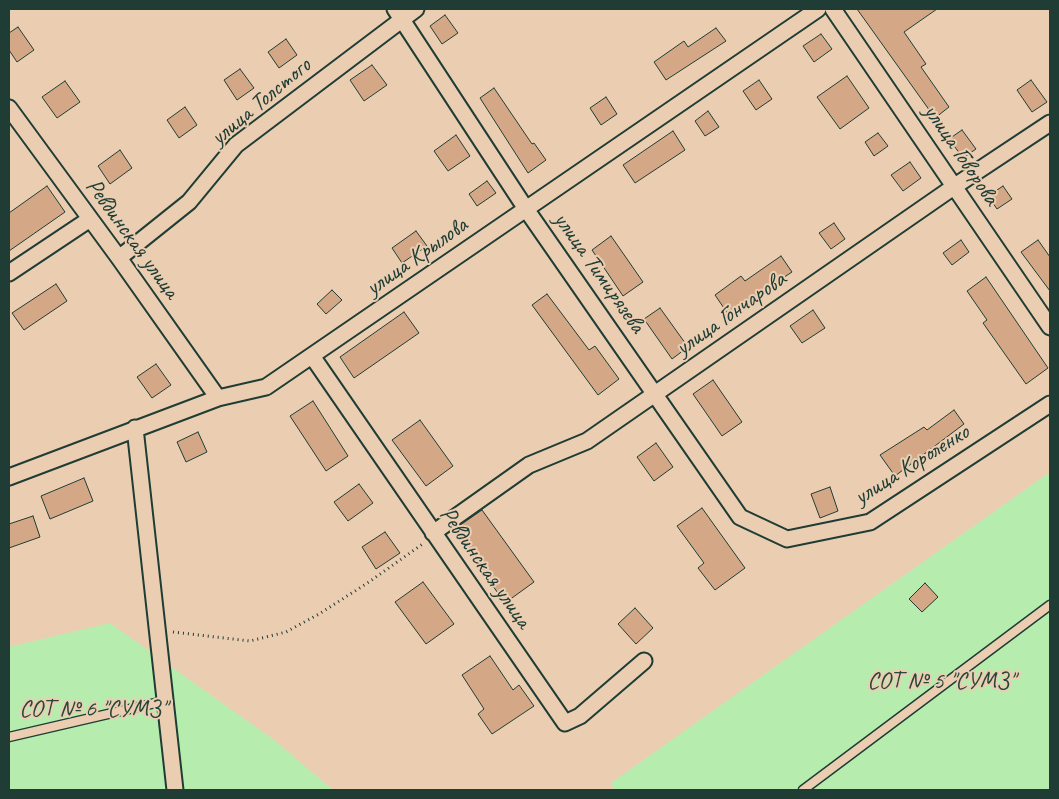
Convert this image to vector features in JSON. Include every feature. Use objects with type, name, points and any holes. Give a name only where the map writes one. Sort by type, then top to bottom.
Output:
[{"type":"street","name":"улица Толстого","points":[[119,258],[189,202],[236,145],[398,14],[416,9]]},
{"type":"street","name":"улица Крылова","points":[[9,477],[218,398],[266,388],[818,9]]},
{"type":"street","name":"улица Говорова","points":[[833,9],[1050,327]]},
{"type":"street","name":"улица Тимирязева","points":[[398,14],[526,209],[740,517],[787,539]]},
{"type":"street","name":"Ревдинская улица","points":[[9,108],[119,258],[218,398]]},
{"type":"street","name":"улица Гончарова","points":[[433,534],[529,465],[586,441],[955,186],[1050,123]]},
{"type":"street","points":[[9,273],[90,219]]},
{"type":"street","name":"Ревдинская улица","points":[[312,356],[565,723],[580,716],[644,661]]},
{"type":"street","name":"улица Короленко","points":[[787,539],[870,522],[1050,404]]},
{"type":"street","points":[[135,428],[175,790]]},
{"type":"lane","points":[[803,790],[1050,606]]},
{"type":"lane","points":[[9,737],[164,701]]},
{"type":"path","points":[[156,630],[250,641],[286,632],[319,614],[369,582],[433,534]]},
{"type":"green space","name":"СОТ № 5 \"СУМЗ\"","points":[[1050,472],[1050,790],[614,790],[611,783]]},
{"type":"green space","name":"СОТ № 6 \"СУМЗ\"","points":[[110,623],[274,740],[333,790],[9,790],[9,647]]},
{"type":"building","points":[[857,9],[937,9],[904,32],[926,64],[921,67],[949,107],[935,118]]},
{"type":"building","points":[[445,15],[458,33],[442,44],[430,26]]},
{"type":"building","points":[[18,27],[34,50],[17,62],[9,50],[9,33]]},
{"type":"building","points":[[716,28],[726,41],[666,80],[654,62],[684,41],[688,47]]},
{"type":"building","points":[[821,34],[832,49],[814,62],[803,46]]},
{"type":"building","points":[[286,39],[297,55],[279,68],[268,52]]},
{"type":"building","points":[[372,65],[387,85],[364,101],[350,80]]},
{"type":"building","points":[[240,69],[254,88],[237,100],[224,80]]},
{"type":"building","points":[[847,76],[869,108],[840,129],[817,97]]},
{"type":"building","points":[[759,80],[772,99],[756,110],[743,91]]},
{"type":"building","points":[[1031,80],[1047,102],[1032,112],[1017,90]]},
{"type":"building","points":[[65,81],[80,102],[57,118],[42,97]]},
{"type":"building","points":[[494,88],[532,144],[534,143],[546,160],[528,173],[480,98]]},
{"type":"building","points":[[606,97],[617,114],[601,125],[590,108]]},
{"type":"building","points":[[185,107],[197,125],[179,138],[167,120]]},
{"type":"building","points":[[708,111],[719,127],[705,136],[695,121]]},
{"type":"building","points":[[962,130],[976,149],[963,158],[949,139]]},
{"type":"building","points":[[673,131],[685,150],[635,183],[623,165]]},
{"type":"building","points":[[878,133],[888,146],[874,156],[865,142]]},
{"type":"building","points":[[456,135],[470,156],[448,171],[434,151]]},
{"type":"building","points":[[120,150],[132,168],[110,184],[98,166]]},
{"type":"building","points":[[910,162],[921,178],[903,191],[891,175]]},
{"type":"building","points":[[487,181],[496,193],[477,206],[469,194]]},
{"type":"building","points":[[47,186],[65,212],[9,251],[9,213]]},
{"type":"building","points":[[1003,186],[1012,199],[997,209],[988,196]]},
{"type":"building","points":[[834,223],[845,239],[831,249],[819,233]]},
{"type":"building","points":[[416,231],[427,246],[402,263],[392,248]]},
{"type":"building","points":[[611,236],[643,282],[623,296],[592,250]]},
{"type":"building","points":[[961,240],[969,252],[952,265],[943,253]]},
{"type":"building","points":[[1038,240],[1050,257],[1050,291],[1021,252]]},
{"type":"building","points":[[781,256],[792,272],[728,314],[715,295],[741,276],[745,281]]},
{"type":"building","points":[[986,277],[1048,368],[1026,384],[983,323],[987,320],[967,291]]},
{"type":"building","points":[[56,284],[67,301],[24,330],[12,313]]},
{"type":"building","points":[[332,290],[342,300],[326,314],[317,304]]},
{"type":"building","points":[[547,294],[589,350],[595,346],[619,379],[598,395],[532,305]]},
{"type":"building","points":[[660,308],[688,347],[672,359],[644,319]]},
{"type":"building","points":[[813,310],[825,328],[802,343],[790,326]]},
{"type":"building","points":[[404,312],[419,333],[354,378],[340,357]]},
{"type":"building","points":[[156,364],[171,385],[152,398],[137,377]]},
{"type":"building","points":[[713,380],[742,422],[722,436],[693,394]]},
{"type":"building","points":[[313,401],[348,456],[326,471],[290,416]]},
{"type":"building","points":[[954,410],[964,424],[895,476],[880,455],[924,427],[927,430]]},
{"type":"building","points":[[420,420],[453,466],[426,486],[392,440]]},
{"type":"building","points":[[198,432],[207,452],[186,462],[177,442]]},
{"type":"building","points":[[656,443],[673,467],[654,481],[637,457]]},
{"type":"building","points":[[84,478],[93,501],[50,519],[41,496]]},
{"type":"building","points":[[359,484],[373,503],[348,521],[334,502]]},
{"type":"building","points":[[830,487],[838,511],[820,518],[811,494]]},
{"type":"building","points":[[702,508],[745,568],[715,590],[698,568],[704,563],[677,526]]},
{"type":"building","points":[[482,510],[534,582],[505,603],[453,530]]},
{"type":"building","points":[[33,516],[40,537],[9,548],[9,524]]},
{"type":"building","points":[[385,532],[400,553],[376,569],[362,547]]},
{"type":"building","points":[[423,582],[454,624],[426,644],[395,602]]},
{"type":"building","points":[[925,583],[938,597],[922,612],[909,599]]},
{"type":"building","points":[[635,608],[653,628],[636,644],[618,624]]},
{"type":"building","points":[[490,656],[513,690],[519,685],[534,706],[492,734],[478,714],[484,709],[462,675]]}]
